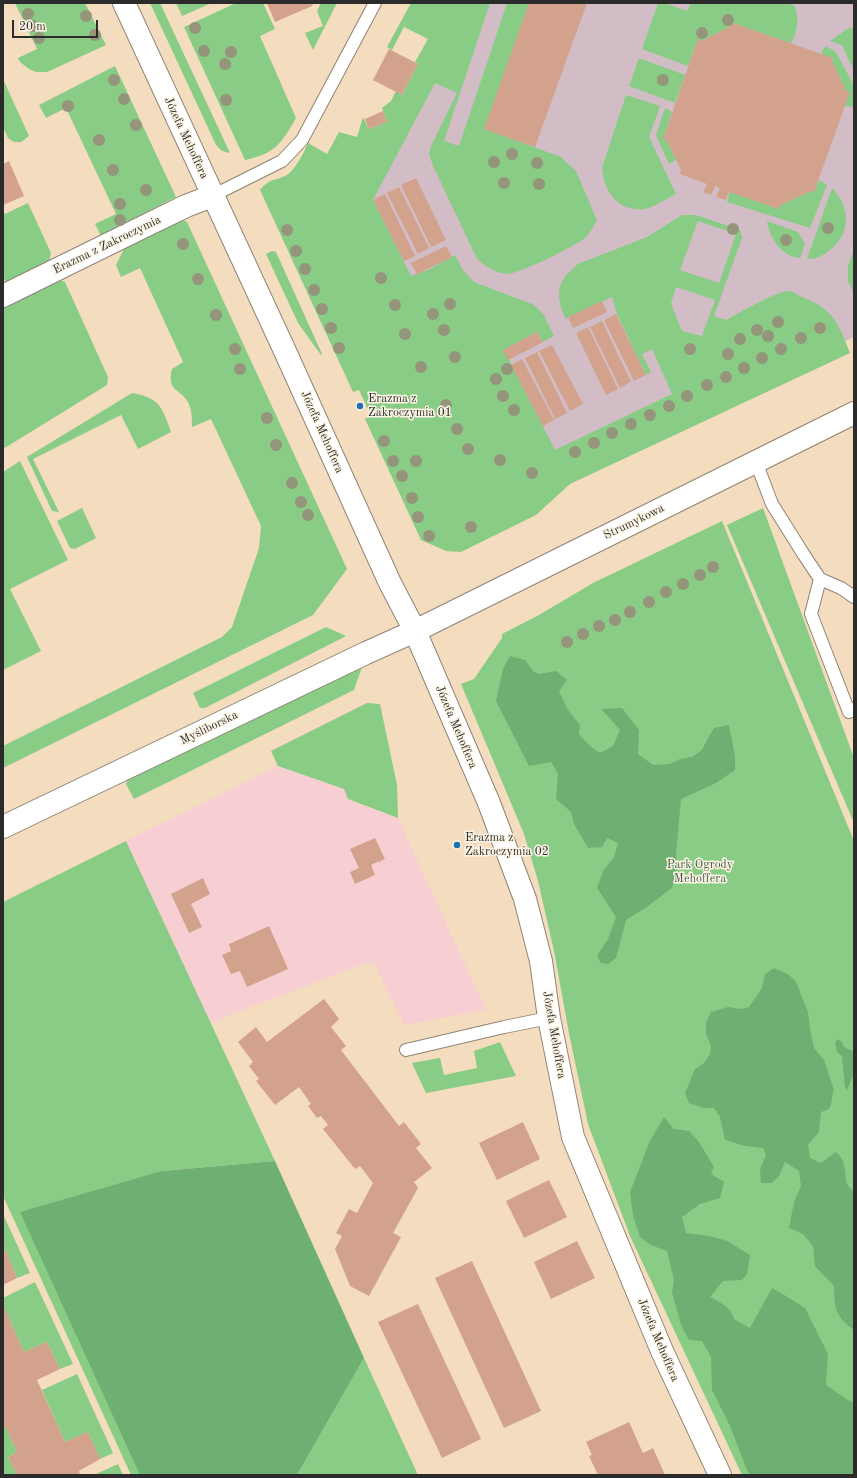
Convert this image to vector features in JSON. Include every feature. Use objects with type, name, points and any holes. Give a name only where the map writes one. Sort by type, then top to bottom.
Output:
[{"type":"street","name":"Józefa Mehoffera","points":[[124,3],[390,583],[415,631],[489,803],[525,899],[541,961],[549,1018],[573,1137],[662,1351],[720,1475]]},
{"type":"street","name":"Erazma z Zakroczymia","points":[[3,296],[186,206],[212,196]]},
{"type":"street","name":"Strumykowa","points":[[415,631],[854,413]]},
{"type":"street","name":"Myśliborska","points":[[3,827],[415,631]]},
{"type":"lane","points":[[212,196],[282,161],[302,140],[375,3]]},
{"type":"lane","points":[[756,462],[772,504],[820,579],[841,588],[854,597]]},
{"type":"lane","points":[[820,579],[810,614],[849,712],[854,709]]},
{"type":"lane","points":[[406,1050],[549,1018]]},
{"type":"shaded area","points":[[466,3],[854,3],[854,337],[578,473],[460,432],[360,211]]},
{"type":"shaded area","points":[[278,766],[344,789],[348,800],[398,818],[486,1010],[404,1025],[374,964],[366,963],[210,1023],[126,841]]},
{"type":"green space","points":[[15,3],[85,3],[106,45],[47,72],[36,72],[29,69],[20,62],[18,58],[37,49]]},
{"type":"green space","points":[[150,3],[160,3],[230,153],[222,151],[216,145]]},
{"type":"green space","points":[[176,3],[212,3],[182,16]]},
{"type":"green space","points":[[236,3],[263,3],[275,29],[260,36],[296,118],[286,135],[276,146],[264,154],[245,160],[184,27]]},
{"type":"green space","points":[[321,3],[337,3],[313,50],[305,33],[323,26],[317,11]]},
{"type":"green space","points":[[411,3],[490,3],[444,141],[459,146],[507,3],[529,3],[485,129],[561,157],[576,171],[597,220],[585,238],[559,253],[513,273],[507,274],[494,271],[477,259],[433,166],[429,154],[431,146],[457,93],[435,83],[373,200],[411,276],[428,270],[455,255],[463,270],[474,282],[532,304],[544,315],[554,336],[543,342],[537,332],[504,350],[555,450],[672,394],[652,349],[642,354],[651,372],[646,375],[617,314],[612,297],[566,319],[562,310],[559,295],[562,282],[571,270],[578,264],[647,237],[682,215],[696,215],[740,230],[742,238],[714,316],[726,320],[766,299],[783,292],[790,291],[813,302],[834,318],[850,353],[570,484],[536,515],[461,552],[446,551],[421,540],[365,419],[371,416],[359,390],[353,392],[260,190],[270,181],[287,175],[294,169],[308,143],[327,154],[339,132],[357,137],[363,117],[369,129],[387,122],[382,108],[391,101],[396,91],[402,95],[418,64],[415,62],[428,39],[404,27],[392,50],[387,47]],"holes":[[[698,221],[736,234],[719,283],[680,270]],[[676,287],[715,300],[702,336],[682,331],[671,304]]]},
{"type":"green space","points":[[658,3],[665,3],[687,11],[691,3],[786,3],[795,6],[797,20],[795,34],[791,43],[733,23],[731,26],[702,41],[698,39],[688,66],[642,49]]},
{"type":"green space","points":[[854,27],[854,71],[842,45],[830,41],[847,29]]},
{"type":"green space","points":[[826,46],[836,52],[854,86],[854,107],[845,106],[850,92],[846,91],[832,61],[833,58],[821,54]]},
{"type":"green space","points":[[639,58],[685,75],[675,103],[629,86]]},
{"type":"green space","points":[[115,66],[176,197],[101,236],[95,224],[116,214],[66,108],[46,118],[39,105]]},
{"type":"green space","points":[[3,79],[29,136],[21,142],[14,142],[8,138],[3,127]]},
{"type":"green space","points":[[626,95],[660,106],[649,137],[676,194],[649,208],[644,209],[628,208],[616,201],[608,190],[603,176],[602,168]]},
{"type":"green space","points":[[665,108],[672,112],[663,139],[667,141],[676,160],[669,164],[656,135]]},
{"type":"green space","points":[[819,180],[827,185],[810,228],[727,202],[730,192],[779,209],[780,205],[811,191],[814,192]]},
{"type":"green space","points":[[832,188],[838,195],[845,211],[845,228],[842,236],[830,250],[819,257],[807,259]]},
{"type":"green space","points":[[28,203],[51,253],[49,262],[6,283],[3,276],[3,212],[5,214]]},
{"type":"green space","points":[[181,219],[187,222],[347,569],[313,615],[3,768],[3,746],[222,637],[232,627],[259,548],[261,526],[211,419],[192,427],[189,404],[186,399],[175,389],[171,382],[172,369],[183,362],[140,268],[121,277],[116,265],[125,247]]},
{"type":"green space","points":[[767,221],[798,232],[805,244],[800,258],[787,254],[777,245],[773,240]]},
{"type":"green space","points":[[854,250],[854,293],[848,281],[848,266]]},
{"type":"green space","points":[[272,251],[276,252],[322,354],[321,355],[298,323],[266,254]]},
{"type":"green space","points":[[57,279],[65,282],[108,377],[107,385],[3,449],[3,307]]},
{"type":"green space","points":[[132,393],[149,398],[159,405],[171,432],[138,449],[121,415],[33,459],[59,512],[52,511],[27,457]]},
{"type":"green space","points":[[20,461],[68,560],[10,589],[41,651],[3,670],[3,472]]},
{"type":"green space","points":[[82,508],[96,538],[75,549],[70,548],[57,521]]},
{"type":"green space","points":[[763,508],[854,758],[854,823],[727,525]]},
{"type":"green space","name":"Park Ogrody Mehoffera","points":[[722,521],[854,841],[854,1475],[742,1475],[630,1236],[588,1124],[554,951],[538,881],[524,834],[461,684],[474,679],[502,638],[502,634],[539,615],[593,583]]},
{"type":"green space","points":[[326,627],[346,636],[205,708],[200,708],[193,693]]},
{"type":"green space","points":[[510,656],[525,660],[533,671],[539,674],[556,671],[567,680],[559,691],[568,710],[580,725],[579,734],[590,746],[600,753],[613,746],[620,730],[601,709],[622,708],[639,730],[638,754],[653,765],[670,764],[680,759],[692,757],[702,750],[714,728],[729,725],[735,756],[735,770],[716,783],[681,799],[676,855],[677,870],[672,888],[644,909],[626,920],[616,958],[608,964],[601,963],[597,956],[608,939],[616,917],[597,888],[603,871],[614,857],[618,843],[607,838],[602,847],[588,848],[574,824],[571,812],[556,799],[558,774],[551,762],[529,766],[496,701],[503,669]]},
{"type":"green space","points":[[362,667],[354,690],[134,799],[126,784],[128,779]]},
{"type":"green space","points":[[367,703],[380,704],[397,785],[398,818],[348,799],[344,789],[278,766],[271,751]]},
{"type":"green space","points":[[126,841],[275,1161],[162,1171],[140,1475],[131,1475],[3,1196],[3,902]]},
{"type":"green space","points":[[774,968],[788,974],[796,982],[808,1012],[814,1048],[824,1060],[834,1090],[829,1109],[821,1112],[819,1132],[808,1145],[810,1158],[821,1163],[836,1152],[841,1157],[845,1168],[847,1184],[854,1191],[854,1330],[843,1321],[837,1311],[834,1286],[815,1266],[813,1246],[803,1234],[789,1228],[794,1202],[801,1186],[799,1171],[785,1162],[779,1176],[772,1183],[761,1183],[760,1169],[766,1155],[763,1148],[745,1146],[725,1140],[720,1117],[714,1108],[704,1108],[689,1103],[685,1093],[695,1069],[704,1063],[710,1054],[711,1046],[706,1034],[706,1023],[711,1012],[728,1007],[741,1009],[749,1007],[762,988],[765,974]]},
{"type":"green space","points":[[837,1039],[842,1042],[843,1046],[854,1052],[854,1074],[847,1090],[845,1087],[842,1056],[837,1052],[835,1043]]},
{"type":"green space","points":[[500,1042],[516,1076],[426,1093],[412,1063],[440,1058],[444,1075],[477,1068],[474,1051]]},
{"type":"green space","points":[[664,1117],[674,1129],[689,1131],[699,1142],[714,1167],[711,1174],[724,1182],[720,1198],[700,1204],[682,1217],[686,1233],[710,1236],[727,1241],[750,1255],[747,1274],[742,1280],[723,1281],[710,1297],[728,1308],[734,1319],[750,1328],[772,1288],[805,1308],[828,1354],[826,1385],[854,1403],[854,1475],[750,1475],[747,1470],[730,1426],[712,1390],[711,1357],[702,1341],[689,1340],[681,1325],[672,1292],[674,1280],[667,1251],[651,1245],[640,1237],[633,1216],[630,1192],[650,1141]]},
{"type":"green space","points":[[275,1161],[364,1358],[297,1475],[140,1475],[20,1212],[162,1171]]},
{"type":"green space","points":[[3,1214],[30,1273],[17,1278],[6,1251],[3,1252]]},
{"type":"green space","points":[[35,1282],[73,1364],[60,1369],[47,1342],[24,1352],[3,1305],[3,1298]]},
{"type":"green space","points":[[364,1358],[418,1475],[297,1475]]},
{"type":"green space","points":[[77,1374],[113,1453],[100,1459],[88,1432],[65,1442],[42,1390]]},
{"type":"green space","points":[[5,1426],[17,1452],[8,1457],[17,1475],[3,1475],[3,1427]]},
{"type":"green space","points":[[118,1464],[123,1475],[94,1475]]},
{"type":"building","points":[[267,3],[313,3],[312,6],[275,22]]},
{"type":"building","points":[[529,3],[587,3],[535,147],[484,129]]},
{"type":"building","points":[[733,23],[833,58],[832,61],[846,91],[850,92],[814,192],[811,191],[780,205],[779,209],[729,192],[726,200],[716,197],[720,188],[715,186],[711,195],[703,192],[707,184],[680,174],[681,170],[667,141],[663,139],[698,39],[702,41],[731,26]]},
{"type":"building","points":[[389,49],[418,64],[402,95],[373,80]]},
{"type":"building","points":[[383,111],[387,122],[369,129],[365,119]]},
{"type":"building","points":[[9,161],[24,196],[3,205],[3,164]]},
{"type":"building","points":[[416,178],[446,240],[431,247],[401,185]]},
{"type":"building","points":[[399,187],[429,248],[418,254],[387,193]]},
{"type":"building","points":[[385,194],[415,256],[404,261],[373,200]]},
{"type":"building","points":[[446,246],[452,257],[417,274],[411,263]]},
{"type":"building","points":[[602,301],[607,312],[573,328],[568,317]]},
{"type":"building","points":[[616,314],[646,375],[634,381],[604,320]]},
{"type":"building","points":[[602,321],[631,382],[620,388],[590,327]]},
{"type":"building","points":[[588,327],[618,389],[606,395],[576,333]]},
{"type":"building","points":[[537,332],[543,342],[508,360],[503,350]]},
{"type":"building","points":[[552,345],[583,404],[570,411],[539,351]]},
{"type":"building","points":[[537,352],[567,413],[555,419],[525,358]]},
{"type":"building","points":[[522,359],[554,420],[543,426],[511,365]]},
{"type":"building","points":[[375,838],[385,859],[380,861],[380,863],[379,861],[371,865],[375,875],[355,884],[350,872],[359,868],[350,849]]},
{"type":"building","points":[[203,878],[210,894],[191,904],[202,927],[189,933],[171,894]]},
{"type":"building","points":[[269,926],[288,969],[247,987],[240,971],[231,974],[222,955],[231,951],[229,944]]},
{"type":"building","points":[[324,999],[339,1019],[331,1027],[346,1046],[341,1050],[399,1126],[404,1122],[421,1144],[416,1148],[432,1168],[414,1182],[418,1188],[393,1233],[401,1237],[369,1296],[350,1286],[335,1249],[342,1236],[336,1233],[349,1209],[357,1213],[373,1183],[360,1166],[355,1169],[323,1129],[328,1125],[321,1116],[317,1118],[308,1106],[311,1104],[299,1087],[275,1105],[256,1081],[259,1079],[249,1066],[253,1062],[238,1042],[256,1027],[267,1042]]},
{"type":"building","points":[[523,1122],[540,1159],[497,1180],[479,1143]]},
{"type":"building","points":[[549,1180],[567,1217],[524,1238],[506,1201]]},
{"type":"building","points":[[577,1241],[595,1278],[551,1299],[534,1262]]},
{"type":"building","points":[[6,1251],[17,1278],[3,1285],[3,1252]]},
{"type":"building","points":[[472,1261],[541,1411],[504,1428],[435,1278]]},
{"type":"building","points":[[418,1304],[481,1439],[442,1458],[378,1322]]},
{"type":"building","points":[[3,1305],[24,1352],[47,1342],[60,1369],[37,1380],[65,1442],[88,1432],[100,1459],[79,1471],[80,1475],[17,1475],[8,1457],[17,1452],[5,1426],[3,1427]]},
{"type":"building","points":[[629,1422],[643,1453],[653,1448],[665,1475],[598,1475],[589,1456],[592,1455],[586,1442]]},
{"type":"place","name":"Erazma z Zakroczymia 01","points":[[360,406]]},
{"type":"place","name":"Erazma z Zakroczymia 02","points":[[457,845]]}]
